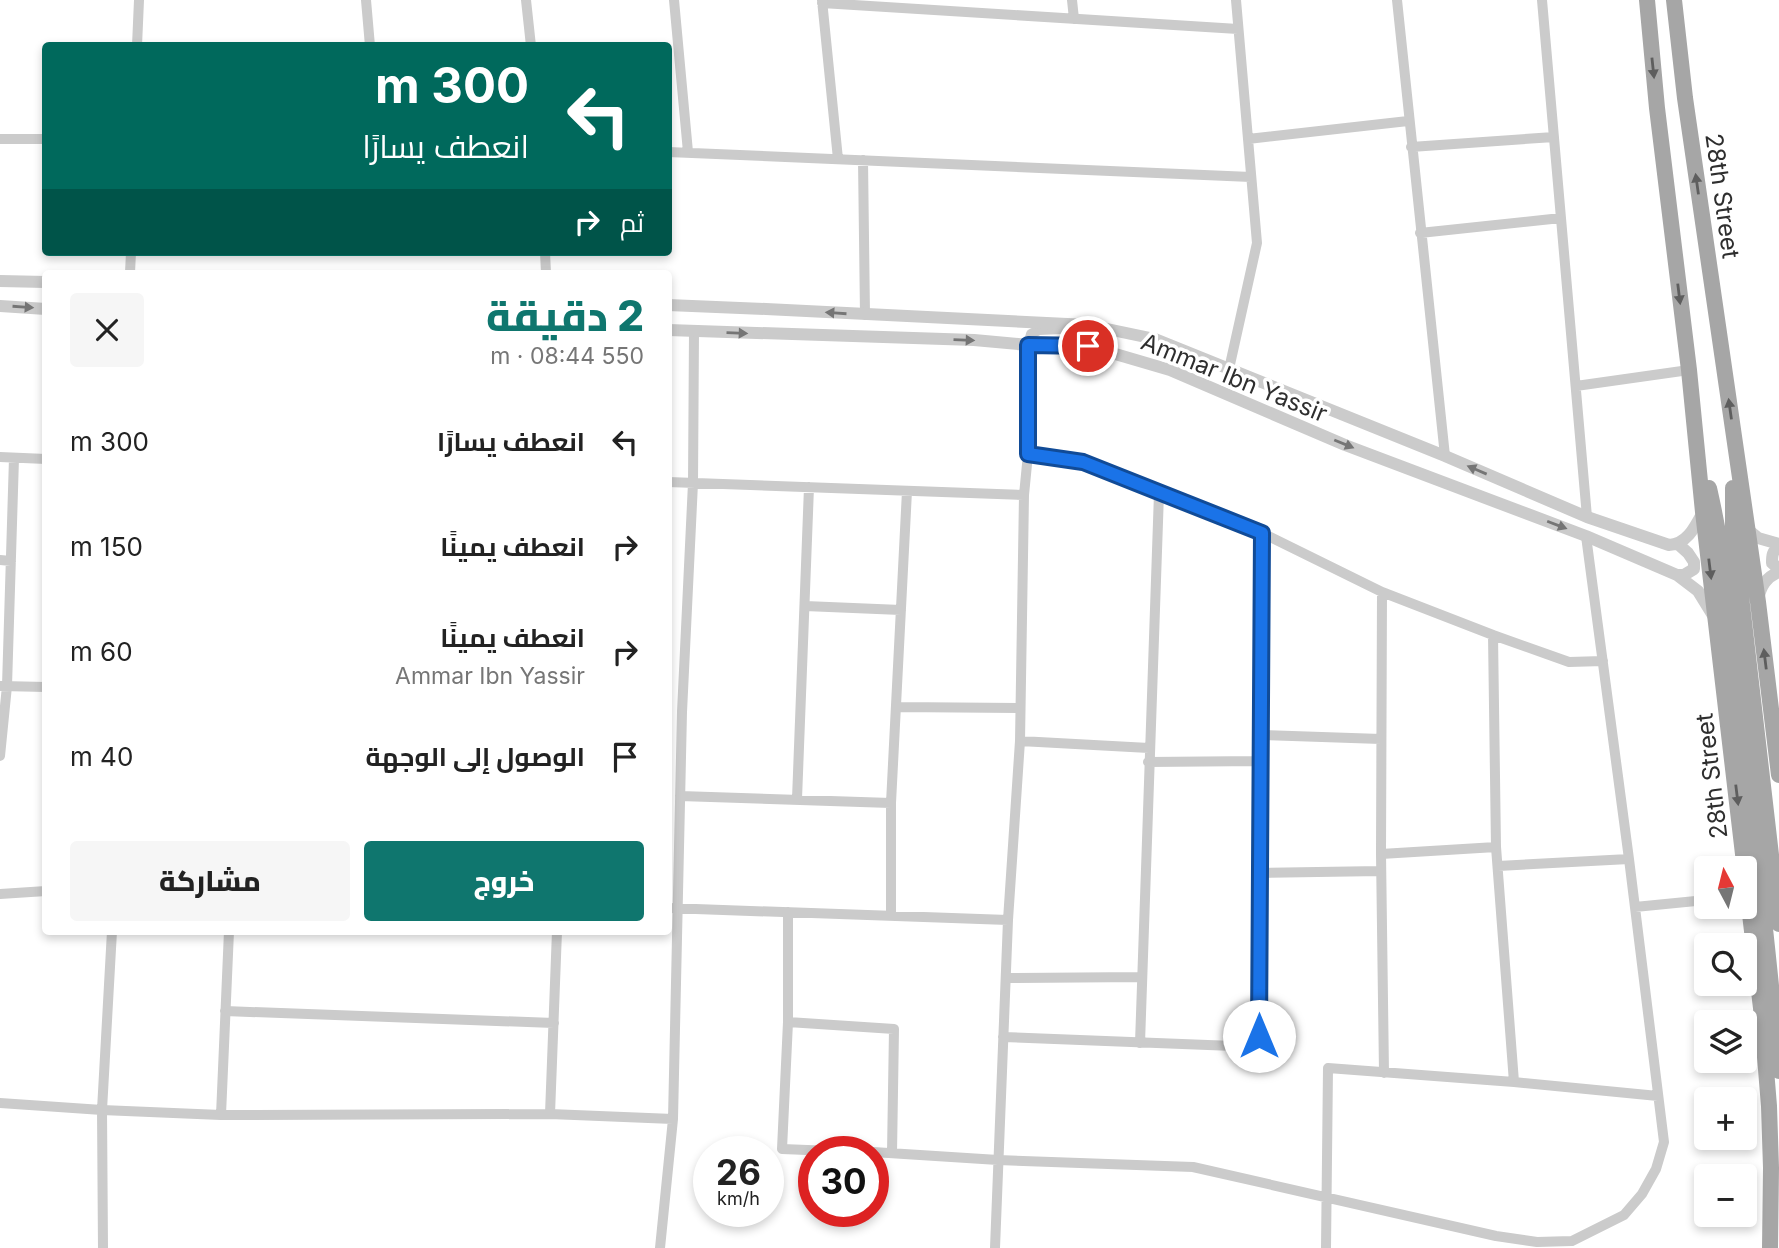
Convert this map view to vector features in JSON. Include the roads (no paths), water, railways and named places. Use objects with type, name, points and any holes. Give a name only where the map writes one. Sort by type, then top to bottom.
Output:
[{"type":"main road","name":"28th Street","points":[[1647,0],[1742,856]]},
{"type":"main road","name":"28th Street","points":[[1674,0],[1685,98],[1758,602],[1779,775]]},
{"type":"main road","name":"28th Street","points":[[1694,424],[1719,529],[1779,1071]]},
{"type":"main road","name":"28th Street","points":[[1734,439],[1733,527],[1779,924]]},
{"type":"main road","name":"28th Street","points":[[1749,919],[1761,1008],[1769,1106],[1770,1248]]},
{"type":"street","points":[[137,42],[139,0]]},
{"type":"street","points":[[366,0],[370,42]]},
{"type":"street","points":[[526,0],[531,42]]},
{"type":"street","points":[[674,0],[688,152]]},
{"type":"street","points":[[1072,0],[1074,19]]},
{"type":"street","points":[[1229,369],[1257,243],[1236,0]]},
{"type":"street","points":[[1397,0],[1445,456]]},
{"type":"street","points":[[1542,0],[1587,517]]},
{"type":"street","points":[[838,159],[822,2],[946,5],[1074,19],[1238,29]]},
{"type":"street","points":[[1248,139],[1408,121]]},
{"type":"street","points":[[1411,147],[1554,137]]},
{"type":"street","points":[[0,139],[42,139]]},
{"type":"street","points":[[672,152],[1251,177]]},
{"type":"street","points":[[863,160],[865,315]]},
{"type":"street","points":[[1420,233],[1561,218]]},
{"type":"street","points":[[0,281],[42,282]]},
{"type":"street","name":"Ammar Ibn Yassir","points":[[672,305],[1088,325],[1155,339],[1445,456],[1587,517],[1669,545],[1678,544]]},
{"type":"street","points":[[0,306],[42,309]]},
{"type":"street","points":[[995,1248],[1008,920],[1020,741],[1024,495],[1028,454],[1028,345],[1031,334],[1039,330],[1099,328]]},
{"type":"street","name":"Ammar Ibn Yassir","points":[[672,331],[1088,346],[1170,370],[1345,445],[1586,536],[1677,575],[1698,591],[1716,621]]},
{"type":"street","points":[[660,1248],[673,1119],[673,908],[693,483],[694,332]]},
{"type":"street","points":[[1576,386],[1689,370]]},
{"type":"street","points":[[1028,454],[1083,462],[1262,533],[1382,592],[1493,635],[1569,662],[1604,661]]},
{"type":"street","points":[[0,457],[42,459]]},
{"type":"street","points":[[0,756],[5,561],[14,457]]},
{"type":"street","points":[[672,482],[1024,495]]},
{"type":"street","points":[[797,799],[809,487]]},
{"type":"street","points":[[891,916],[891,803],[907,491]]},
{"type":"street","points":[[1140,1043],[1159,493]]},
{"type":"street","points":[[1677,575],[1684,575],[1694,569],[1695,562],[1678,544],[1692,531],[1703,512]]},
{"type":"street","points":[[1747,529],[1758,538],[1779,546]]},
{"type":"street","points":[[1003,1037],[1259,1047],[1262,533]]},
{"type":"street","points":[[889,1153],[1193,1167],[1496,1236],[1537,1242],[1572,1241],[1624,1215],[1642,1194],[1656,1169],[1664,1142],[1586,536]]},
{"type":"street","points":[[1758,602],[1761,588],[1770,576],[1779,571],[1772,563],[1772,557],[1779,546]]},
{"type":"street","points":[[1382,592],[1381,871],[1384,1073]]},
{"type":"street","points":[[805,606],[901,610]]},
{"type":"street","points":[[1493,635],[1496,846],[1514,1082]]},
{"type":"street","points":[[3,686],[42,687]]},
{"type":"street","points":[[896,707],[1020,708]]},
{"type":"street","points":[[672,711],[682,712]]},
{"type":"street","points":[[1261,735],[1381,739]]},
{"type":"street","points":[[1020,741],[1149,748]]},
{"type":"street","points":[[1148,762],[1260,761]]},
{"type":"street","points":[[680,796],[891,803]]},
{"type":"street","points":[[1381,854],[1496,846]]},
{"type":"street","points":[[1498,866],[1629,859]]},
{"type":"street","points":[[1260,873],[1381,871]]},
{"type":"street","points":[[0,894],[42,891]]},
{"type":"street","points":[[1635,907],[1694,901]]},
{"type":"street","points":[[673,908],[1008,920]]},
{"type":"street","points":[[788,912],[788,1022],[782,1149],[798,1150]]},
{"type":"street","points":[[103,1248],[102,1110],[112,935]]},
{"type":"street","points":[[221,1115],[229,935]]},
{"type":"street","points":[[550,1114],[557,935]]},
{"type":"street","points":[[1006,978],[1142,977]]},
{"type":"street","points":[[226,1011],[554,1023]]},
{"type":"street","points":[[788,1022],[894,1029],[892,1153]]},
{"type":"street","points":[[1326,1248],[1328,1068],[1658,1096]]},
{"type":"street","points":[[0,1103],[221,1115],[550,1114],[673,1119]]}]
